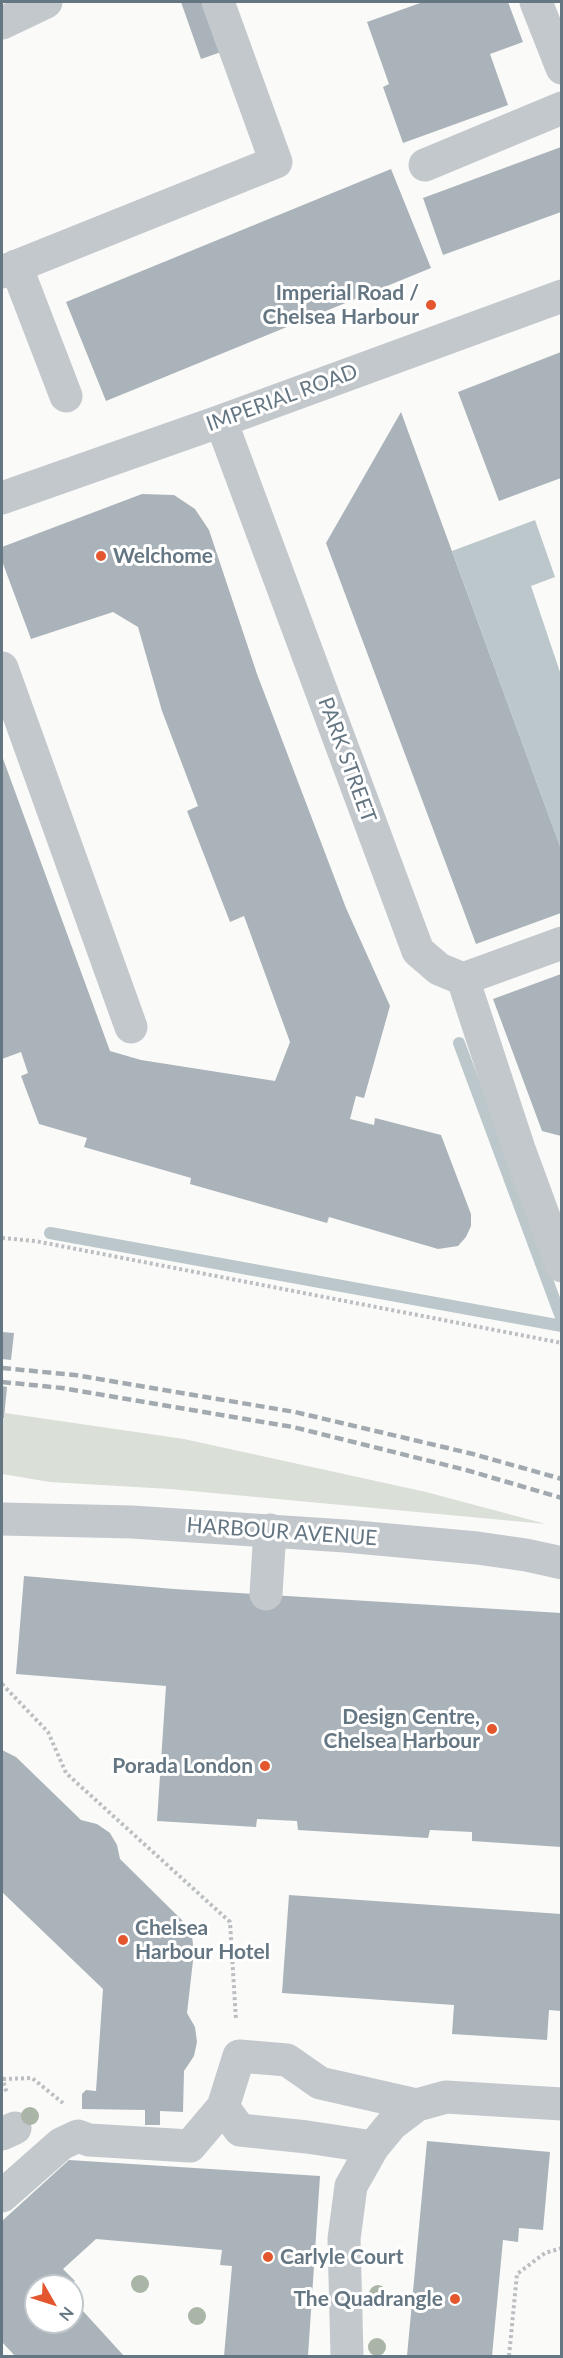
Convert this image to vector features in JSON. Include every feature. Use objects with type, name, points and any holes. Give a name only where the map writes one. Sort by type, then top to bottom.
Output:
[{"type":"street","points":[[2,23],[46,2]]},
{"type":"street","points":[[66,396],[9,269],[276,162],[218,2]]},
{"type":"street","points":[[536,2],[561,68]]},
{"type":"street","points":[[425,165],[561,108]]},
{"type":"street","name":"IMPERIAL ROAD","points":[[2,498],[561,297]]},
{"type":"street","name":"PARK STREET","points":[[221,421],[418,951],[439,969],[463,979]]},
{"type":"street","points":[[2,669],[131,1027]]},
{"type":"street","points":[[561,943],[463,979],[519,1149],[561,1266]]},
{"type":"street","name":"HARBOUR AVENUE","points":[[2,1519],[132,1522],[270,1530],[477,1548],[561,1563]]},
{"type":"street","points":[[266,1594],[270,1530]]},
{"type":"street","points":[[2,2196],[61,2144],[78,2136],[88,2140],[190,2146],[223,2108],[239,2056],[287,2060],[320,2083],[417,2105]]},
{"type":"street","points":[[347,2356],[344,2239],[351,2186],[373,2147],[392,2124],[417,2105],[446,2097],[561,2104]]},
{"type":"street","points":[[223,2108],[240,2130],[373,2147]]},
{"type":"path","points":[[2,1238],[35,1241],[561,1343]]},
{"type":"path","points":[[2,1684],[48,1732],[66,1773],[230,1922],[239,2056]]},
{"type":"path","points":[[3,2079],[32,2078],[63,2103],[62,2111]]},
{"type":"path","points":[[509,2356],[517,2274],[545,2253],[561,2248]]},
{"type":"shaded area","points":[[535,520],[555,577],[531,586],[561,675],[561,849],[452,551]]},
{"type":"shaded area","points":[[5,1413],[184,1439],[426,1492],[546,1524],[170,1489],[50,1482],[2,1474],[2,1418]]},
{"type":"building","points":[[181,2],[210,2],[227,50],[201,59]]},
{"type":"building","points":[[423,2],[508,2],[523,42],[490,54],[508,105],[403,143],[383,87],[389,84],[367,22]]},
{"type":"building","points":[[561,147],[561,212],[443,255],[423,198]]},
{"type":"building","points":[[391,169],[431,268],[106,401],[66,302]]},
{"type":"building","points":[[561,352],[561,478],[499,501],[458,392]]},
{"type":"building","points":[[401,412],[561,849],[561,913],[476,944],[326,543]]},
{"type":"building","points":[[142,494],[174,495],[195,509],[209,530],[257,674],[346,908],[390,1006],[364,1098],[356,1096],[350,1119],[374,1125],[375,1118],[441,1135],[471,1214],[471,1226],[466,1237],[458,1246],[438,1249],[329,1217],[327,1223],[190,1184],[191,1178],[84,1147],[87,1138],[39,1124],[21,1076],[28,1073],[21,1052],[2,1059],[2,756],[110,1051],[141,1060],[275,1081],[290,1042],[244,916],[230,922],[187,811],[198,806],[162,711],[138,627],[113,612],[31,639],[2,561],[2,547]]},
{"type":"building","points":[[561,974],[561,1136],[542,1131],[493,999]]},
{"type":"building","points":[[2,1332],[14,1333],[11,1360],[2,1359]]},
{"type":"building","points":[[2,1386],[7,1387],[4,1418],[2,1418]]},
{"type":"building","points":[[24,1576],[174,1589],[561,1613],[561,1847],[472,1841],[472,1832],[430,1830],[428,1838],[298,1830],[297,1821],[257,1819],[256,1827],[157,1821],[166,1686],[16,1674]]},
{"type":"building","name":"Chelsea Harbour Hotel","points":[[2,1750],[16,1757],[81,1820],[97,1824],[110,1833],[117,1845],[120,1859],[191,1929],[194,1952],[187,2013],[195,2027],[197,2042],[194,2056],[184,2071],[183,2112],[160,2111],[160,2125],[145,2125],[145,2110],[82,2109],[82,2094],[86,2090],[96,2091],[103,1989],[2,1892]]},
{"type":"building","points":[[289,1895],[561,1914],[561,2011],[549,2010],[547,2040],[452,2034],[454,2005],[282,1993]]},
{"type":"building","name":"The Quadrangle","points":[[427,2141],[550,2152],[543,2230],[519,2228],[518,2242],[503,2240],[492,2356],[407,2356]]},
{"type":"building","name":"Carlyle Court","points":[[69,2160],[320,2176],[308,2356],[224,2356],[232,2266],[220,2265],[222,2250],[96,2239],[63,2269],[68,2274],[24,2274],[24,2334],[84,2334],[84,2312],[124,2356],[15,2356],[2,2342],[2,2221]]},
{"type":"waterway","points":[[459,1043],[562,1320]]},
{"type":"waterway","points":[[50,1233],[562,1326]]},
{"type":"railway","points":[[2,1368],[75,1375],[295,1412],[473,1454],[562,1479]]},
{"type":"railway","points":[[2,1382],[62,1388],[293,1427],[466,1470],[562,1498]]},
{"type":"place","name":"Imperial Road / Chelsea Harbour","points":[[431,305]]},
{"type":"place","name":"Welchome","points":[[101,556]]},
{"type":"place","name":"Design Centre, Chelsea Harbour","points":[[492,1729]]},
{"type":"place","name":"Porada London","points":[[265,1766]]},
{"type":"place","name":"Chelsea Harbour Hotel","points":[[123,1940]]},
{"type":"place","name":"Carlyle Court","points":[[268,2257]]},
{"type":"place","name":"The Quadrangle","points":[[455,2299]]}]
